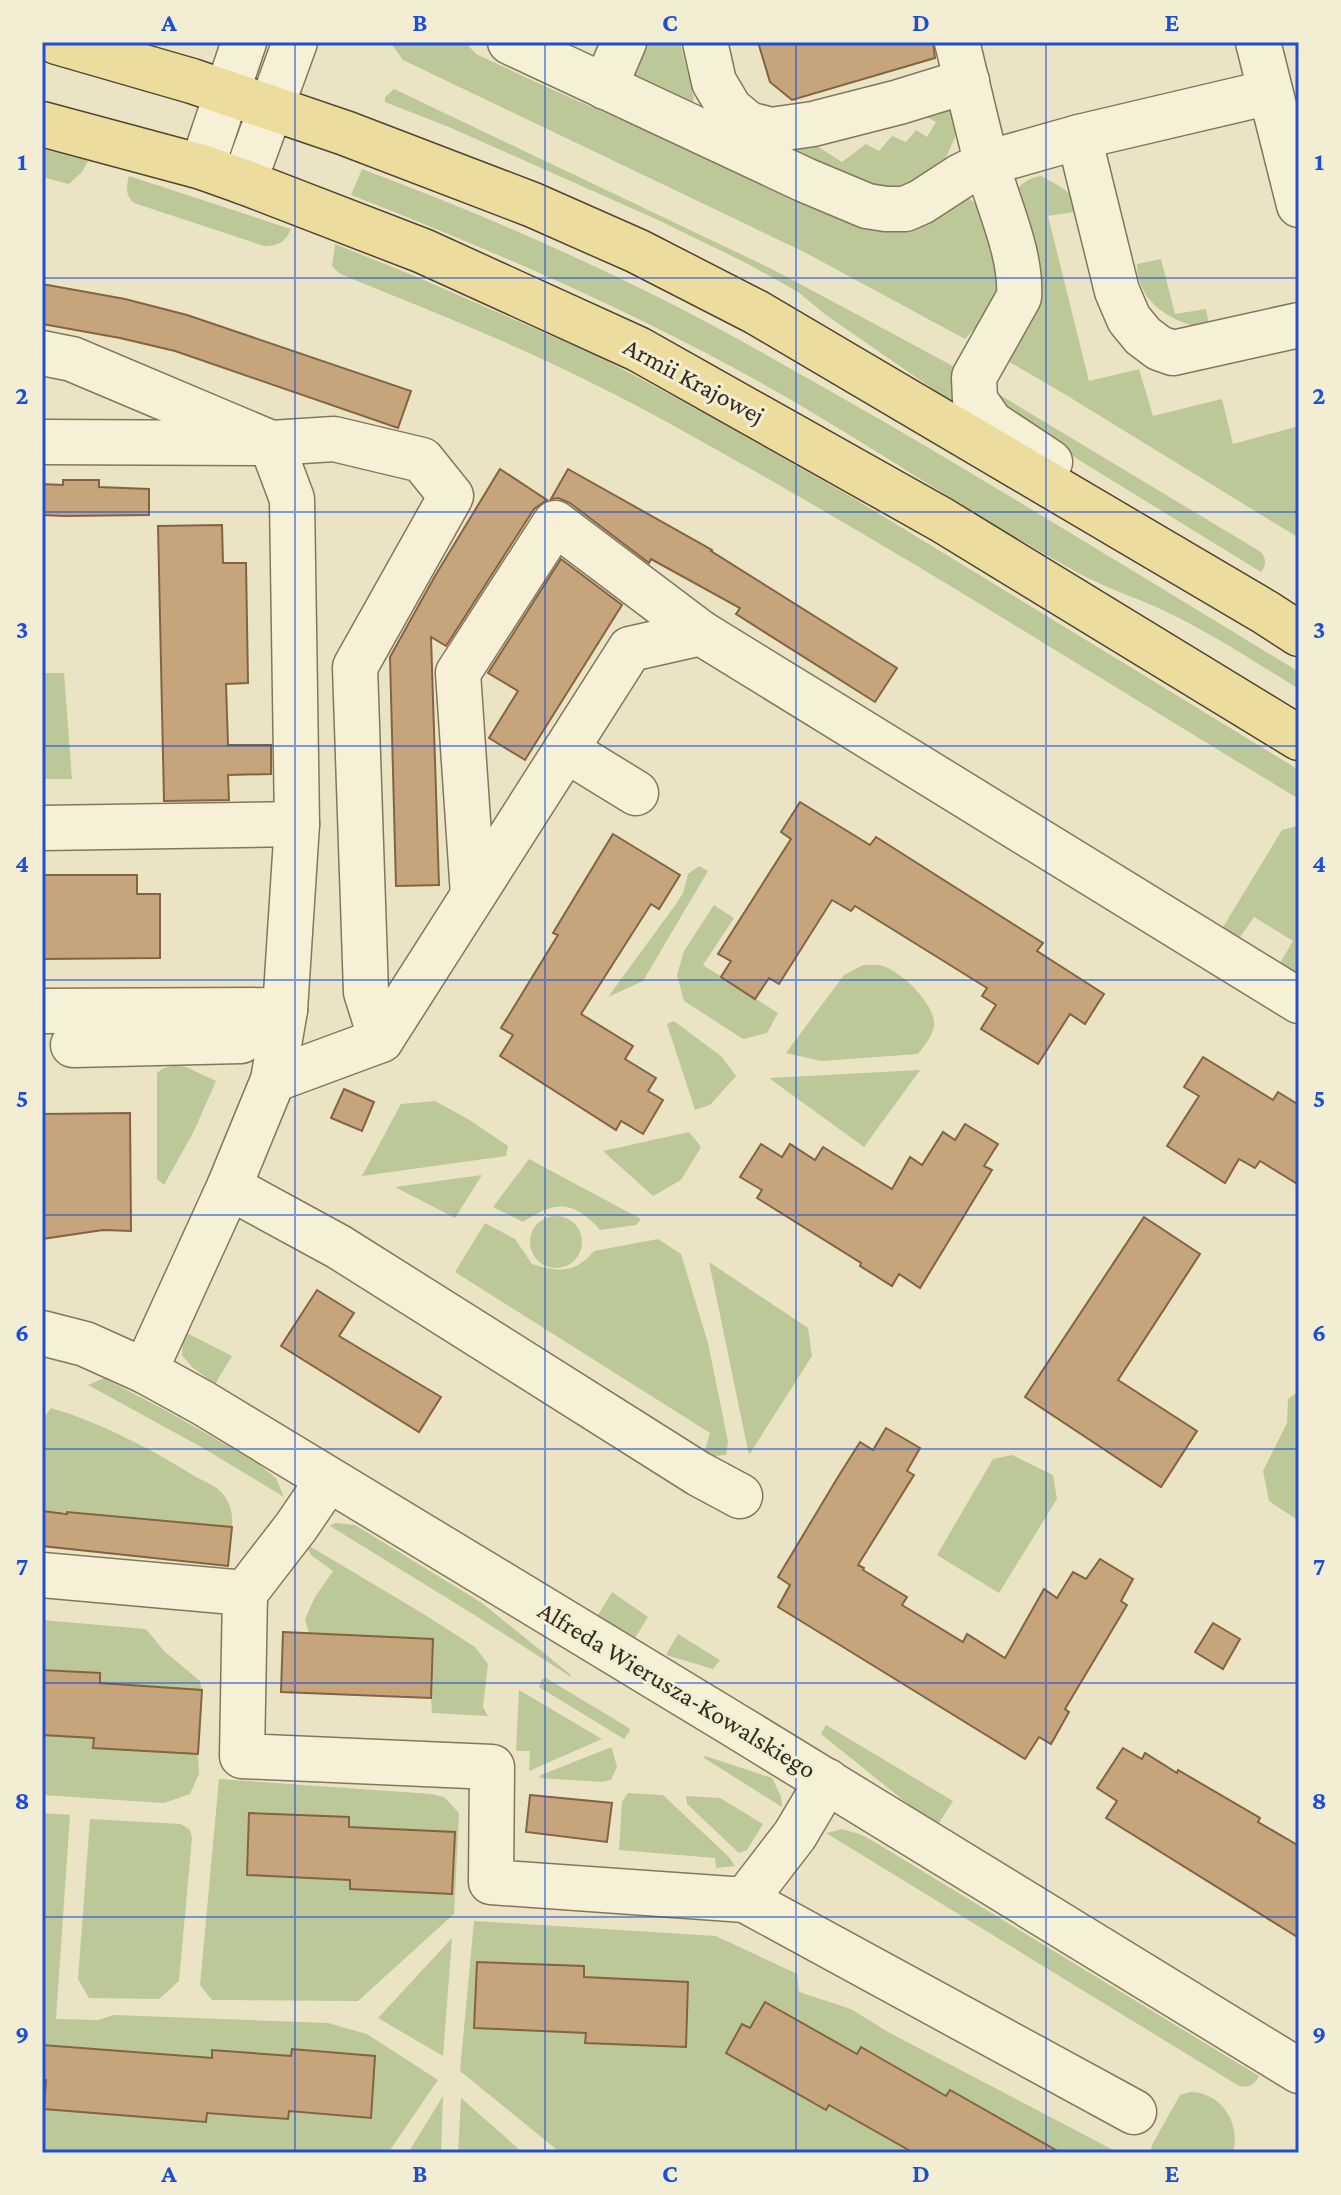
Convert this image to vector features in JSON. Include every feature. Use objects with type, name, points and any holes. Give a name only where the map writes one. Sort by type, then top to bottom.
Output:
[{"type":"main road","points":[[57,42],[228,92],[360,138],[519,199],[637,251],[756,312],[1282,623]]},
{"type":"main road","name":"Armii Krajowej","points":[[42,124],[202,167],[244,182],[423,251],[638,349],[942,520],[1299,738]]},
{"type":"street","points":[[202,167],[244,42]]},
{"type":"street","points":[[244,182],[295,42]]},
{"type":"street","points":[[510,42],[805,180],[867,206],[905,209],[987,163],[1079,137],[1270,92]]},
{"type":"street","points":[[605,87],[624,42]]},
{"type":"street","points":[[705,42],[714,82],[730,109],[748,124],[771,130],[813,124],[899,102],[962,61],[1020,284],[1019,297],[974,377],[975,400],[982,413],[1025,447],[1171,537],[1226,575],[1282,623]]},
{"type":"street","points":[[1258,42],[1299,205]]},
{"type":"street","points":[[1079,137],[1117,291],[1129,319],[1143,336],[1159,348],[1173,353],[1299,325]]},
{"type":"street","points":[[42,353],[72,359],[271,443],[292,499],[297,824],[279,1044],[229,1187],[145,1371]]},
{"type":"street","points":[[42,442],[271,443],[334,439],[422,460],[451,496],[355,667],[366,992],[381,1040]]},
{"type":"street","points":[[473,895],[458,673],[555,523],[701,633],[1299,1001]]},
{"type":"street","points":[[381,1040],[630,649],[701,633]]},
{"type":"street","points":[[566,750],[636,793]]},
{"type":"street","points":[[42,828],[297,824]]},
{"type":"street","points":[[42,1011],[279,1044]]},
{"type":"street","points":[[73,1045],[381,1040]]},
{"type":"street","points":[[229,1187],[339,1247],[699,1474],[740,1496]]},
{"type":"street","name":"Alfreda Wierusza-Kowalskiego","points":[[42,1333],[85,1344],[145,1371],[203,1403],[1299,2071]]},
{"type":"street","points":[[328,1480],[245,1593],[242,1756],[492,1767],[491,1882],[745,1900],[1134,2112]]},
{"type":"street","points":[[42,1575],[245,1593]]},
{"type":"street","points":[[745,1900],[795,1835],[827,1781]]},
{"type":"green space","points":[[390,42],[465,42],[476,54],[551,89],[826,210],[968,197],[983,210],[1001,293],[987,315],[965,339],[804,252],[403,60]]},
{"type":"green space","points":[[638,42],[680,42],[694,98],[690,109],[626,78]]},
{"type":"green space","points":[[394,89],[772,269],[953,366],[953,403],[798,292],[750,265],[658,220],[449,127],[385,102],[385,97]]},
{"type":"green space","points":[[949,108],[954,117],[955,137],[945,160],[924,182],[888,193],[771,144],[806,139],[842,162],[866,144],[879,151],[892,136],[906,142],[916,130],[927,137],[936,122],[914,110]]},
{"type":"green space","points":[[42,149],[88,161],[69,184],[42,177]]},
{"type":"green space","points":[[362,169],[551,246],[662,299],[752,347],[900,431],[1299,672],[1299,689],[1194,626],[1092,580],[1042,553],[817,415],[727,364],[568,286],[351,195]]},
{"type":"green space","points":[[129,176],[291,229],[281,242],[264,246],[134,203],[127,191]]},
{"type":"green space","points":[[1041,176],[1075,199],[1080,211],[1048,216],[1089,381],[1139,369],[1153,416],[1222,399],[1233,444],[1299,426],[1299,538],[1001,357],[1013,194],[1032,178]]},
{"type":"green space","points":[[335,244],[600,357],[855,499],[1299,770],[1299,799],[900,556],[666,422],[541,358],[340,274],[332,266]]},
{"type":"green space","points":[[1161,259],[1175,314],[1206,309],[1209,325],[1202,328],[1178,320],[1167,315],[1149,299],[1138,277],[1137,264]]},
{"type":"green space","points":[[995,392],[1261,552],[1265,562],[1261,572],[1014,420]]},
{"type":"green space","points":[[42,673],[64,673],[72,779],[42,779]]},
{"type":"green space","points":[[1297,826],[1299,979],[1277,968],[1293,941],[1254,917],[1238,940],[1217,937],[1282,830]]},
{"type":"green space","points":[[699,866],[708,871],[643,981],[608,997],[676,904],[683,893],[688,874]]},
{"type":"green space","points":[[714,905],[734,918],[703,965],[778,1013],[767,1033],[743,1039],[684,1001],[677,975],[684,951]]},
{"type":"green space","points":[[863,965],[890,969],[916,990],[930,1009],[933,1030],[918,1054],[821,1061],[786,1053],[844,975]]},
{"type":"green space","points":[[674,1021],[722,1057],[736,1076],[710,1105],[695,1110],[667,1024]]},
{"type":"green space","points":[[174,1065],[186,1067],[216,1081],[194,1131],[164,1185],[157,1179],[157,1073]]},
{"type":"green space","points":[[920,1070],[864,1147],[769,1078]]},
{"type":"green space","points":[[435,1101],[508,1146],[506,1156],[362,1176],[401,1104]]},
{"type":"green space","points":[[689,1132],[701,1147],[681,1180],[653,1196],[603,1151]]},
{"type":"green space","points":[[529,1159],[641,1219],[636,1225],[600,1230],[581,1213],[563,1206],[545,1210],[523,1222],[493,1207]]},
{"type":"green space","points":[[482,1175],[455,1218],[395,1187]]},
{"type":"green space","points":[[556,1216],[574,1224],[582,1242],[574,1260],[556,1268],[538,1260],[530,1242],[538,1224]]},
{"type":"green space","points":[[485,1223],[515,1239],[532,1264],[550,1269],[573,1267],[594,1251],[658,1239],[681,1254],[708,1343],[728,1442],[726,1455],[703,1457],[710,1433],[455,1272]]},
{"type":"green space","points":[[709,1262],[808,1328],[812,1356],[749,1455]]},
{"type":"green space","points":[[183,1331],[232,1356],[215,1384],[192,1367],[182,1355]]},
{"type":"green space","points":[[104,1378],[256,1462],[276,1478],[284,1497],[88,1385]]},
{"type":"green space","points":[[1299,1391],[1299,1521],[1269,1501],[1263,1471],[1287,1423],[1288,1399]]},
{"type":"green space","points":[[51,1408],[126,1438],[213,1486],[229,1505],[232,1527],[42,1511],[42,1420]]},
{"type":"green space","points":[[1012,1455],[1053,1475],[1057,1499],[999,1593],[937,1555],[993,1459]]},
{"type":"green space","points":[[335,1523],[355,1525],[482,1603],[571,1677],[330,1526]]},
{"type":"green space","points":[[306,1544],[475,1647],[488,1664],[483,1707],[488,1716],[432,1713],[431,1698],[309,1634],[305,1619],[315,1597],[333,1571],[311,1555]]},
{"type":"green space","points":[[612,1592],[648,1617],[633,1641],[598,1619]]},
{"type":"green space","points":[[42,1620],[146,1629],[164,1651],[200,1681],[202,1690],[100,1683],[100,1673],[42,1669]]},
{"type":"green space","points":[[678,1634],[720,1660],[713,1669],[666,1655]]},
{"type":"green space","points":[[546,1678],[630,1731],[624,1739],[539,1687],[542,1679]]},
{"type":"green space","points":[[519,1690],[602,1739],[529,1771],[530,1751],[516,1751]]},
{"type":"green space","points":[[826,1725],[953,1801],[939,1823],[934,1825],[821,1734]]},
{"type":"green space","points":[[42,1735],[94,1738],[94,1748],[198,1754],[199,1774],[190,1794],[164,1803],[42,1795]]},
{"type":"green space","points":[[612,1748],[617,1767],[611,1780],[539,1778],[541,1775]]},
{"type":"green space","points":[[704,1758],[772,1778],[781,1796],[782,1807]]},
{"type":"green space","points":[[219,1779],[444,1797],[459,1813],[454,1914],[358,2001],[212,2000],[200,1985]]},
{"type":"green space","points":[[628,1793],[663,1795],[735,1866],[716,1868],[715,1858],[619,1850],[622,1802]]},
{"type":"green space","points":[[686,1796],[720,1798],[763,1824],[747,1850],[739,1853],[687,1804]]},
{"type":"green space","points":[[42,1813],[70,1815],[56,2019],[98,2020],[114,2015],[328,2023],[367,2034],[438,2080],[388,2153],[42,2153]]},
{"type":"green space","points":[[90,1819],[181,1824],[190,1830],[192,1838],[179,1981],[159,1999],[89,1998],[78,1979]]},
{"type":"green space","points":[[842,1829],[878,1844],[1259,2076],[1251,2085],[1239,2086],[826,1833]]},
{"type":"green space","points":[[474,1921],[716,1936],[797,1974],[799,1992],[851,2009],[888,2032],[1119,2153],[561,2153],[460,2071]]},
{"type":"green space","points":[[452,1938],[443,2056],[378,2018]]},
{"type":"green space","points":[[1190,2092],[1211,2097],[1226,2112],[1234,2131],[1233,2153],[1153,2153],[1153,2143],[1180,2095]]},
{"type":"green space","points":[[443,2096],[441,2153],[408,2153]]},
{"type":"green space","points":[[461,2098],[520,2150],[520,2153],[458,2153]]},
{"type":"building","points":[[758,42],[933,42],[935,58],[792,100],[770,82]]},
{"type":"building","points":[[42,284],[125,299],[187,315],[411,391],[398,428],[175,351],[42,324]]},
{"type":"building","points":[[500,469],[547,500],[534,509],[446,646],[431,637],[439,885],[396,886],[390,657]]},
{"type":"building","points":[[568,469],[712,550],[897,668],[875,702],[736,614],[740,608],[651,559],[649,563],[570,503],[558,498],[551,499]]},
{"type":"building","points":[[63,480],[99,480],[99,487],[149,489],[149,515],[42,515],[42,484],[63,485]]},
{"type":"building","points":[[222,525],[223,563],[246,563],[248,683],[226,684],[228,745],[271,745],[271,774],[228,775],[229,800],[164,801],[158,526]]},
{"type":"building","points":[[561,559],[622,605],[525,760],[489,738],[518,691],[488,673]]},
{"type":"building","points":[[800,802],[870,845],[876,837],[1043,943],[1037,951],[1104,994],[1085,1024],[1070,1014],[1038,1064],[981,1029],[996,1005],[982,996],[987,988],[855,906],[851,911],[832,900],[779,984],[769,978],[755,999],[721,977],[731,961],[718,954],[791,839],[781,832]]},
{"type":"building","points":[[613,834],[680,875],[659,909],[651,904],[581,1014],[633,1046],[625,1059],[656,1078],[648,1091],[663,1100],[643,1134],[621,1121],[616,1130],[500,1056],[513,1035],[501,1028],[558,935],[553,933]]},
{"type":"building","points":[[42,875],[137,875],[137,894],[160,894],[160,958],[42,959]]},
{"type":"building","points":[[1203,1057],[1273,1100],[1278,1092],[1299,1105],[1299,1185],[1260,1161],[1255,1168],[1239,1159],[1225,1183],[1167,1146],[1199,1096],[1184,1087]]},
{"type":"building","points":[[344,1089],[374,1102],[362,1131],[331,1118]]},
{"type":"building","points":[[130,1113],[131,1231],[103,1230],[42,1239],[42,1114]]},
{"type":"building","points":[[965,1124],[998,1144],[984,1166],[992,1170],[920,1288],[899,1274],[892,1286],[757,1198],[762,1190],[740,1177],[761,1144],[782,1157],[790,1144],[815,1160],[823,1147],[892,1189],[910,1157],[922,1165],[943,1132],[955,1140]]},
{"type":"building","points":[[1144,1217],[1200,1254],[1118,1380],[1197,1431],[1161,1487],[1025,1397]]},
{"type":"building","points":[[317,1290],[354,1313],[339,1336],[441,1397],[419,1432],[281,1346]]},
{"type":"building","points":[[886,1428],[920,1448],[907,1471],[914,1475],[858,1565],[907,1597],[902,1605],[963,1642],[967,1634],[1005,1658],[1044,1589],[1057,1598],[1073,1572],[1086,1579],[1100,1559],[1133,1579],[1121,1601],[1127,1605],[1065,1709],[1069,1712],[1051,1744],[1039,1737],[1025,1759],[778,1607],[790,1585],[778,1577],[838,1477],[860,1442],[873,1450]]},
{"type":"building","points":[[42,1511],[232,1527],[228,1566],[42,1546]]},
{"type":"building","points":[[1213,1623],[1240,1639],[1223,1669],[1195,1652]]},
{"type":"building","points":[[283,1632],[433,1639],[431,1698],[281,1692]]},
{"type":"building","points":[[42,1670],[100,1673],[100,1683],[202,1690],[198,1754],[93,1748],[94,1738],[42,1735]]},
{"type":"building","points":[[1123,1748],[1142,1759],[1145,1753],[1177,1773],[1178,1770],[1260,1818],[1258,1822],[1299,1846],[1299,1938],[1106,1818],[1117,1801],[1097,1788]]},
{"type":"building","points":[[530,1795],[612,1803],[607,1842],[526,1832]]},
{"type":"building","points":[[249,1813],[349,1817],[349,1827],[455,1832],[452,1894],[350,1889],[350,1880],[247,1875]]},
{"type":"building","points":[[477,1962],[584,1966],[584,1977],[688,1982],[686,2047],[585,2043],[586,2033],[474,2028]]},
{"type":"building","points":[[765,2002],[857,2054],[861,2047],[946,2096],[950,2090],[1061,2153],[914,2153],[829,2105],[826,2110],[726,2053],[742,2024],[750,2028]]},
{"type":"building","points":[[42,2045],[212,2058],[212,2050],[291,2056],[292,2049],[375,2056],[371,2118],[289,2111],[288,2119],[207,2113],[206,2122],[44,2109],[46,2080],[42,2080]]}]
